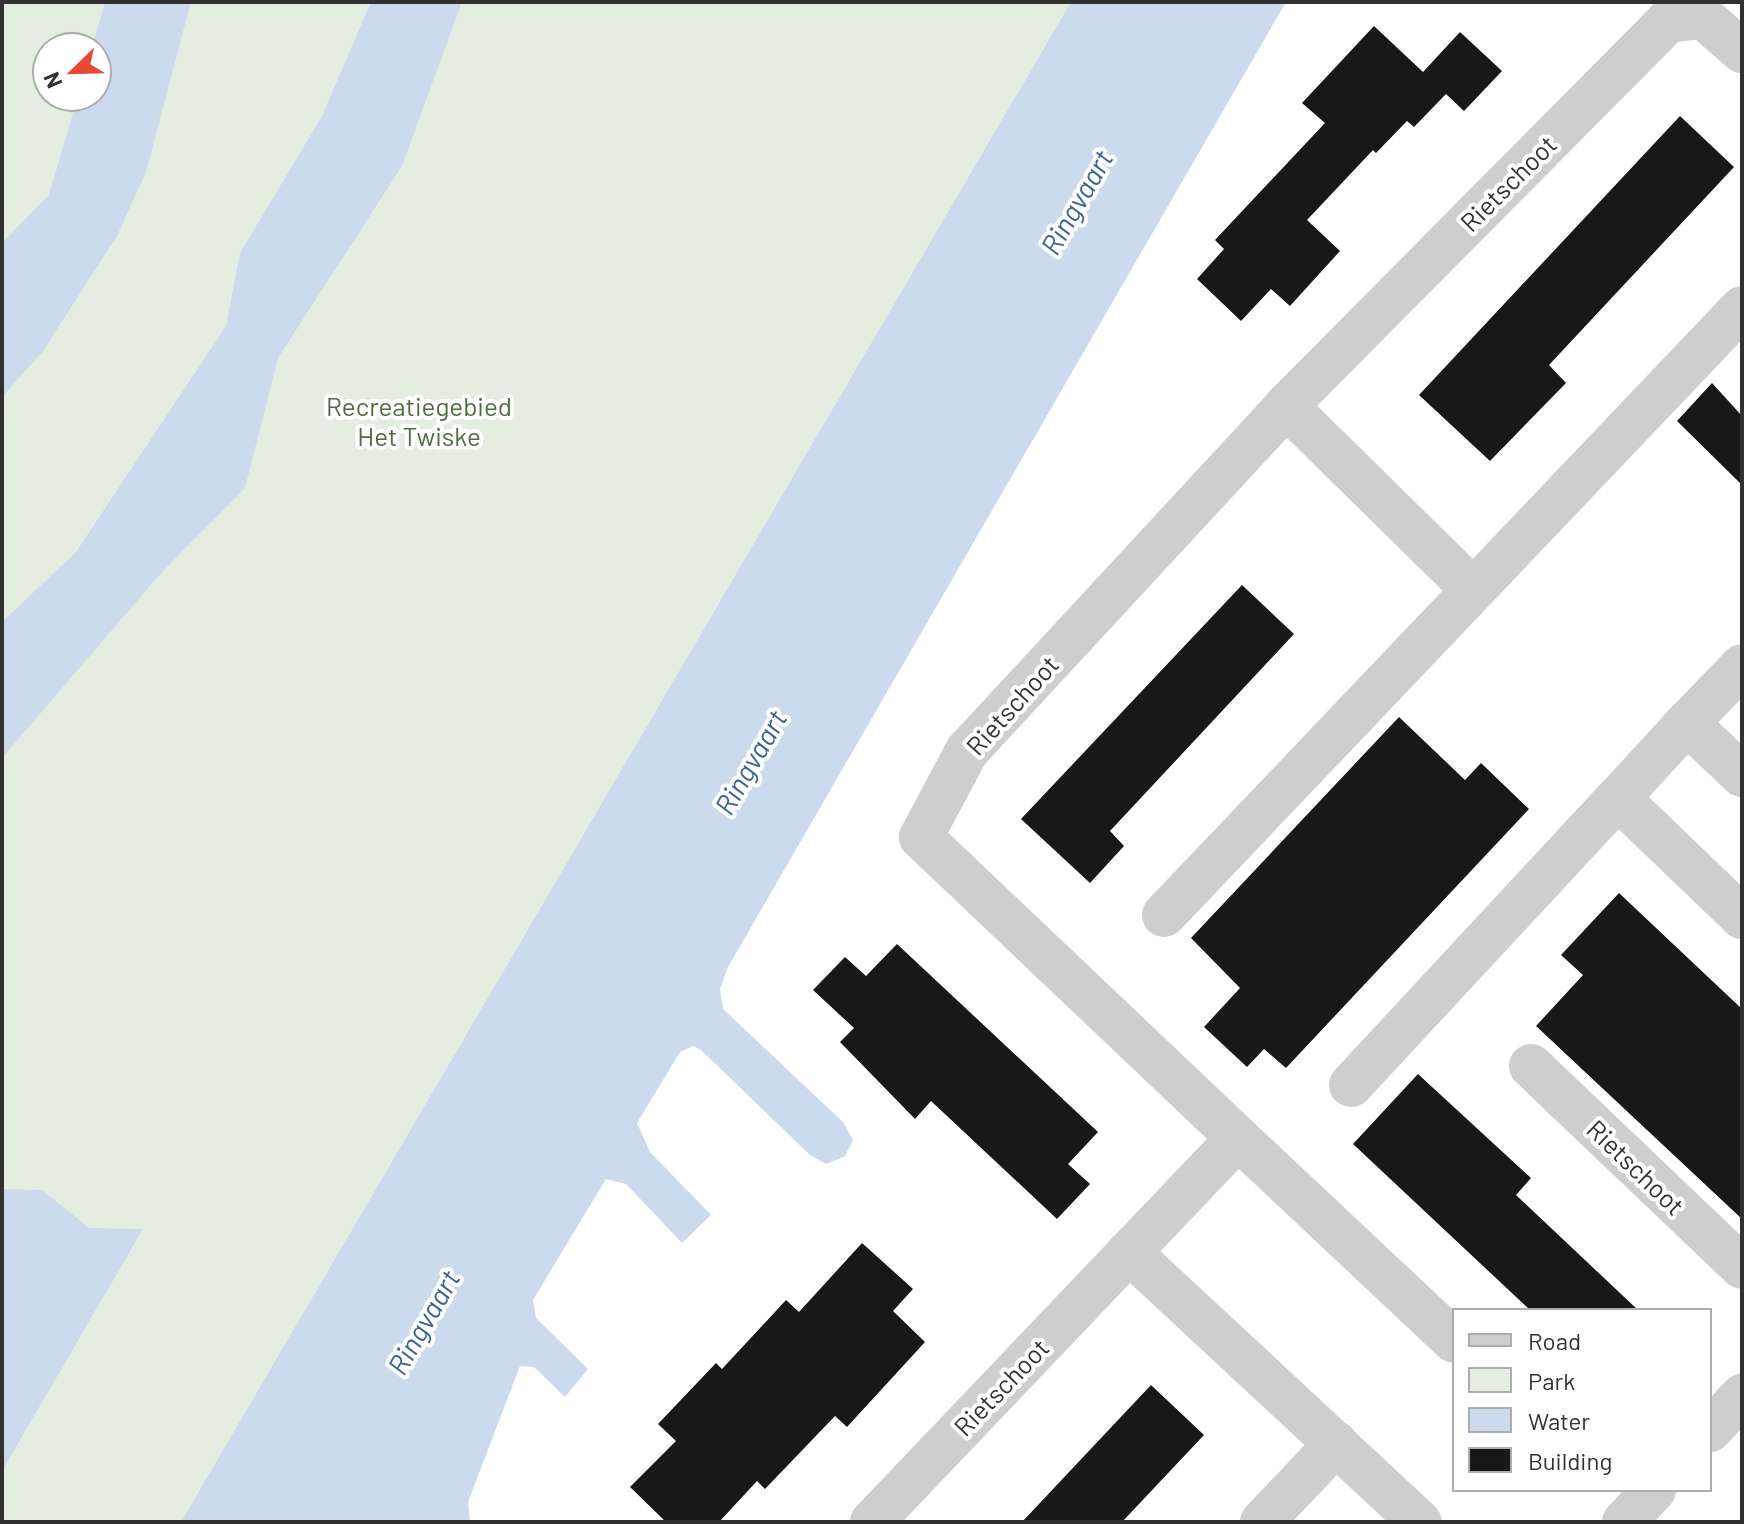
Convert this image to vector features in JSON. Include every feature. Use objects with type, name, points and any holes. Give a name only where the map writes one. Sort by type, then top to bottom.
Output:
[{"type":"street","name":"Rietschoot","points":[[1452,1339],[921,837],[967,751],[1286,406],[1668,21],[1703,17],[1742,51]]},
{"type":"street","points":[[1164,915],[1742,308]]},
{"type":"street","points":[[1286,406],[1473,590]]},
{"type":"street","points":[[1351,1085],[1742,666]]},
{"type":"street","points":[[1687,723],[1742,775]]},
{"type":"street","points":[[1618,798],[1742,917]]},
{"type":"street","name":"Rietschoot","points":[[1531,1066],[1742,1267]]},
{"type":"street","name":"Rietschoot","points":[[872,1522],[1238,1138]]},
{"type":"street","points":[[1129,1252],[1420,1522]]},
{"type":"street","points":[[1712,1428],[1742,1396]]},
{"type":"street","points":[[1262,1522],[1336,1444]]},
{"type":"street","points":[[1624,1522],[1652,1492]]},
{"type":"green space","name":"Recreatiegebied Het Twiske","points":[[2,2],[1138,2],[244,1522],[2,1522]]},
{"type":"water","points":[[105,2],[191,2],[146,172],[117,236],[43,351],[2,397],[2,243],[49,195],[73,112],[112,112],[112,32],[97,32]]},
{"type":"water","points":[[371,2],[462,2],[402,166],[278,358],[245,488],[162,572],[2,758],[2,622],[76,552],[226,326],[240,253],[322,116]]},
{"type":"water","name":"Ringvaart","points":[[1071,2],[1286,2],[728,967],[720,989],[723,1009],[843,1122],[853,1140],[845,1156],[826,1164],[810,1155],[701,1050],[693,1046],[680,1052],[637,1123],[650,1152],[711,1215],[682,1243],[626,1184],[606,1179],[533,1300],[536,1318],[588,1369],[565,1397],[534,1367],[520,1366],[468,1502],[470,1522],[181,1522]]},
{"type":"water","points":[[2,1189],[42,1190],[89,1228],[143,1229],[2,1471]]},
{"type":"building","points":[[1374,26],[1423,72],[1460,32],[1502,71],[1464,111],[1446,94],[1414,127],[1407,121],[1376,153],[1373,150],[1307,220],[1340,251],[1290,306],[1271,289],[1241,321],[1197,279],[1224,249],[1215,240],[1325,123],[1302,103]]},
{"type":"building","points":[[1680,116],[1734,167],[1549,365],[1566,383],[1490,461],[1419,395]]},
{"type":"building","points":[[1712,383],[1742,416],[1742,485],[1677,421]]},
{"type":"building","points":[[1242,585],[1294,634],[1110,831],[1124,846],[1090,883],[1021,819]]},
{"type":"building","points":[[1399,717],[1465,780],[1481,763],[1529,809],[1286,1068],[1264,1049],[1247,1067],[1204,1027],[1240,988],[1191,938]]},
{"type":"building","points":[[1619,893],[1742,1009],[1742,1219],[1536,1026],[1583,975],[1561,955]]},
{"type":"building","points":[[897,944],[1098,1132],[1068,1164],[1090,1184],[1057,1219],[931,1101],[915,1119],[840,1042],[854,1028],[813,990],[845,957],[866,976]]},
{"type":"building","points":[[1418,1074],[1531,1178],[1516,1195],[1636,1308],[1528,1308],[1353,1144]]},
{"type":"building","points":[[862,1243],[913,1289],[893,1311],[925,1342],[847,1427],[835,1416],[765,1489],[757,1481],[719,1522],[666,1522],[630,1487],[676,1441],[658,1424],[716,1363],[722,1369],[786,1300],[799,1312]]},
{"type":"building","points":[[1151,1385],[1204,1435],[1122,1522],[1022,1522]]}]
